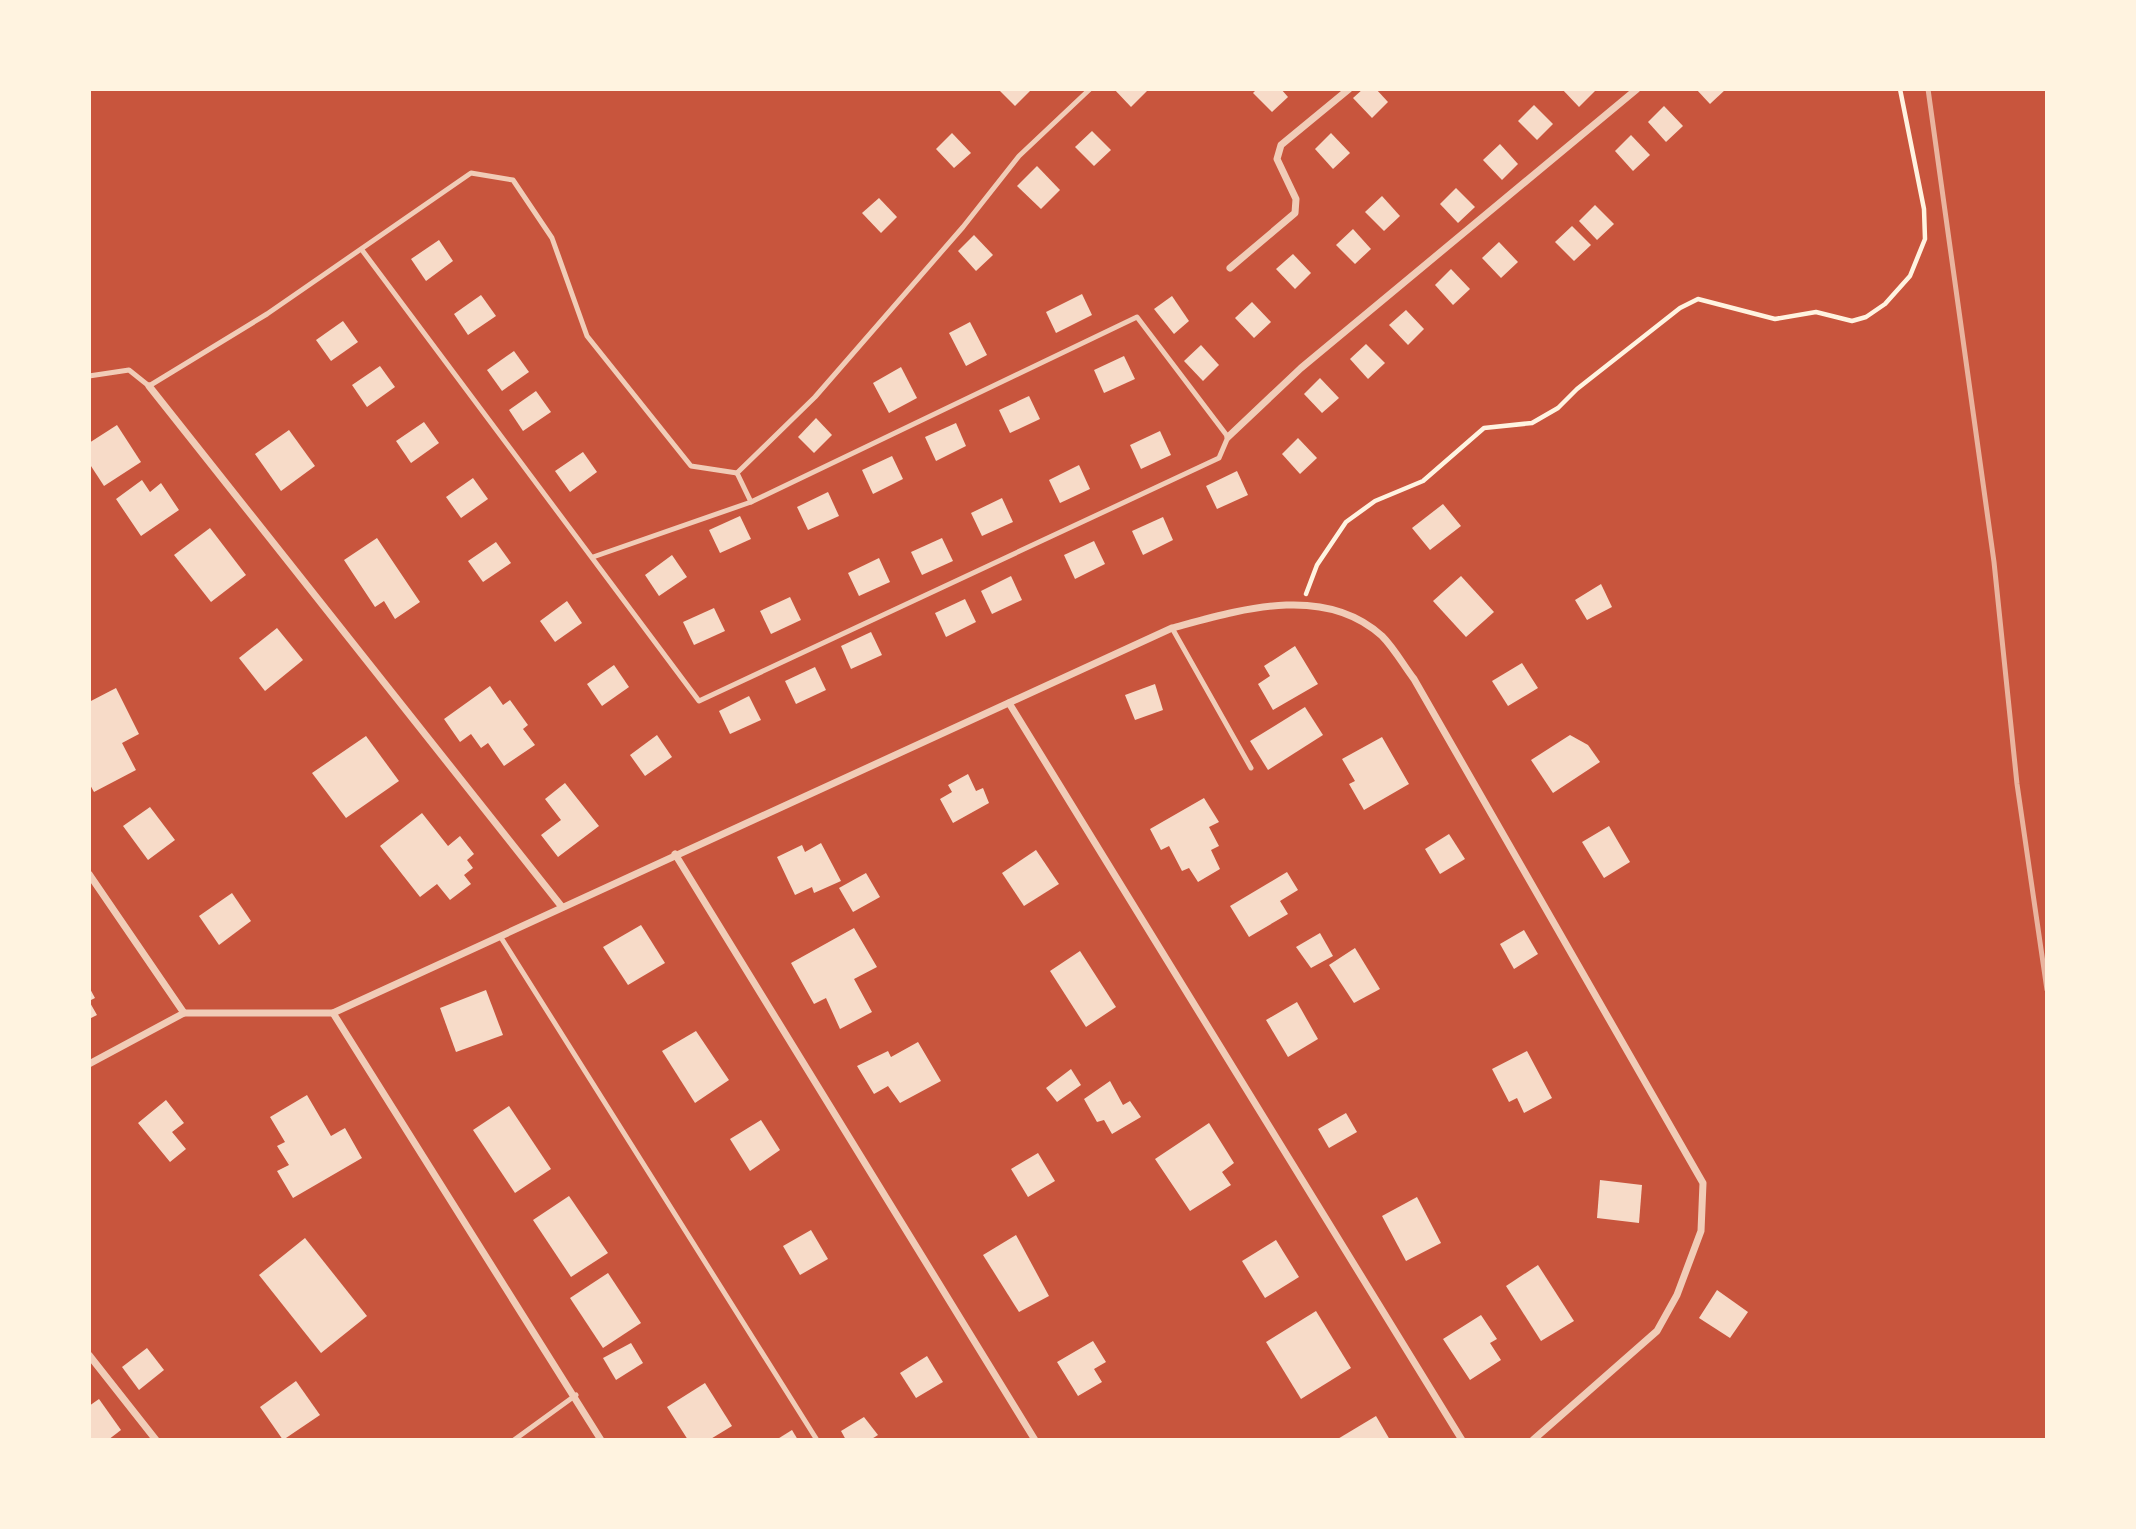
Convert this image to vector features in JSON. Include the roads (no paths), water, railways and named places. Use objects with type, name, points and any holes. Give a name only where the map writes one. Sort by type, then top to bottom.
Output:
[{"type":"street","points":[[1230,268],[1295,213],[1296,199],[1277,159],[1281,145],[1349,89]]},
{"type":"street","points":[[1227,437],[1301,368],[1637,89]]},
{"type":"street","points":[[149,386],[562,907]]},
{"type":"street","points":[[89,1064],[184,1013],[333,1013],[674,854],[1172,628],[1270,606],[1302,604],[1349,613],[1383,637],[1414,679],[1703,1183],[1701,1231],[1677,1294],[1657,1331],[1533,1440]]},
{"type":"street","points":[[1009,703],[1462,1440]]},
{"type":"street","points":[[674,854],[1035,1440]]},
{"type":"street","points":[[89,874],[184,1013]]},
{"type":"street","points":[[333,1013],[576,1395],[601,1440]]},
{"type":"street","points":[[89,1355],[156,1440]]},
{"type":"lane","points":[[737,473],[815,397],[963,228],[1019,156],[1090,89]]},
{"type":"lane","points":[[89,376],[129,370],[149,386],[267,314],[471,173],[513,180],[552,238],[587,336],[691,466],[737,473]]},
{"type":"lane","points":[[362,250],[699,701],[1219,458],[1227,437],[1137,317],[751,502],[593,557]]},
{"type":"lane","points":[[737,473],[751,502]]},
{"type":"lane","points":[[1172,628],[1251,768]]},
{"type":"lane","points":[[500,936],[817,1440]]},
{"type":"lane","points":[[514,1440],[576,1395]]},
{"type":"railway","points":[[1928,89],[1994,562],[2017,784],[2047,990]]}]
